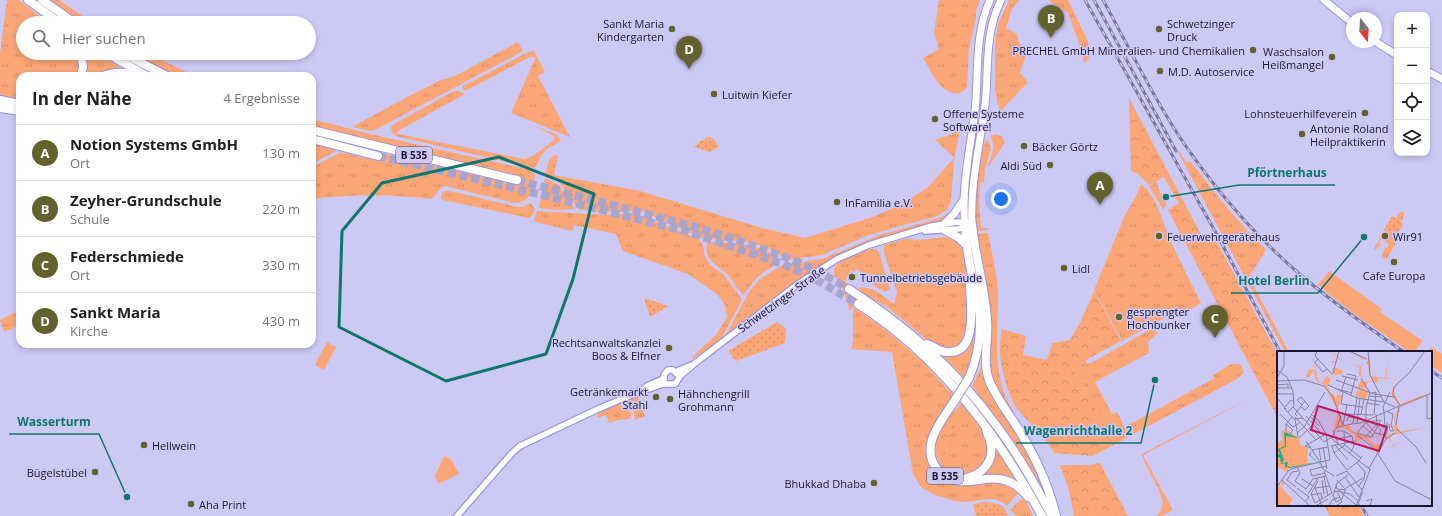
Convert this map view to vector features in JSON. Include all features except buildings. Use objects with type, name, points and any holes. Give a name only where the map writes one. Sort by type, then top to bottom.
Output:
[{"type":"highway","points":[[28,0],[50,16]]},
{"type":"highway","points":[[42,0],[64,16]]},
{"type":"highway","points":[[82,60],[82,72]]},
{"type":"highway","points":[[118,60],[140,72]]},
{"type":"highway","points":[[136,60],[159,72]]},
{"type":"highway","points":[[0,96],[4,101],[16,103]]},
{"type":"highway","points":[[0,109],[16,111]]},
{"type":"highway","name":"B 535","points":[[316,131],[517,180]]},
{"type":"highway","points":[[316,140],[378,156]]},
{"type":"highway","name":"B 535","points":[[967,224],[967,246],[971,271],[976,289],[981,337],[970,379]]},
{"type":"highway","name":"B 535","points":[[967,224],[987,318],[987,367],[989,381],[1034,456],[1056,516]]},
{"type":"highway","points":[[945,227],[967,246]]},
{"type":"highway","name":"B 535","points":[[919,340],[942,351],[948,352],[958,350],[966,343],[971,330],[971,271]]},
{"type":"highway","name":"B 535","points":[[849,288],[890,316],[919,340],[959,379],[996,424],[1027,470],[1052,516]]},
{"type":"highway","name":"B 535","points":[[858,304],[893,329],[926,358],[952,384],[984,422],[1016,470],[1042,516]]},
{"type":"highway","name":"B 535","points":[[984,422],[991,446],[991,456],[986,466],[978,473],[966,478],[955,477],[944,471],[938,465],[934,453],[935,442],[956,402],[980,366],[987,347]]},
{"type":"highway","name":"B 535","points":[[956,402],[935,431],[932,439],[930,450],[931,456],[938,469],[948,478],[960,482],[994,478],[1011,482],[1021,489],[1042,516]]},
{"type":"main road","points":[[967,224],[964,198],[965,174],[974,112],[979,43],[983,18],[990,0]]},
{"type":"main road","points":[[967,224],[985,101],[988,48],[991,28],[1001,0]]},
{"type":"main road","points":[[1324,0],[1346,18]]},
{"type":"main road","points":[[1382,46],[1394,53]]},
{"type":"main road","points":[[1430,72],[1442,78]]},
{"type":"main road","points":[[945,227],[964,198]]},
{"type":"street","name":"Schwetzinger Straße","points":[[678,378],[798,284],[825,266],[869,245],[919,231],[967,224]]},
{"type":"street","name":"Schwetzinger Straße","points":[[675,372],[694,364]]},
{"type":"street","points":[[456,516],[520,446],[598,409],[665,381],[675,384],[678,378],[675,372],[668,370],[665,373],[665,381]]},
{"type":"highlighted area","points":[[499,157],[594,194],[573,279],[546,354],[446,381],[339,327],[342,231],[382,183]]},
{"type":"green space","points":[[7,0],[19,0],[39,16],[16,16],[16,60],[79,60],[79,72],[16,72],[16,99],[7,98],[0,94],[0,54]]},
{"type":"green space","points":[[47,0],[59,0],[83,16],[70,16]]},
{"type":"green space","points":[[939,0],[980,0],[976,11],[976,19],[969,49],[967,88],[960,93],[948,91],[942,87],[933,76],[923,58],[939,49],[934,32]]},
{"type":"green space","points":[[1009,0],[1019,0],[1012,9],[1006,28],[1017,34],[1019,43],[1028,49],[1020,73],[1028,82],[1000,112],[995,89],[995,44],[998,24]]},
{"type":"green space","points":[[1048,0],[1068,0],[1088,41],[1090,58],[1084,63],[1079,43],[1068,13]]},
{"type":"green space","points":[[518,42],[523,51],[375,130],[371,131],[352,127],[411,95],[439,81],[457,75]]},
{"type":"green space","points":[[534,51],[545,72],[538,76],[570,137],[511,113],[535,59],[534,57],[530,57],[465,91],[462,88],[463,86],[528,52]]},
{"type":"green space","points":[[83,60],[109,60],[125,70],[115,72],[84,72]]},
{"type":"green space","points":[[143,60],[162,60],[187,72],[166,72]]},
{"type":"green space","points":[[454,91],[459,91],[465,94],[396,133],[524,159],[533,156],[554,140],[554,137],[551,134],[534,126],[556,134],[561,140],[542,154],[537,165],[533,168],[396,136],[392,133],[391,127],[394,124]]},
{"type":"green space","points":[[1129,98],[1205,242],[1214,237],[1277,353],[1277,417],[1168,210],[1179,203],[1164,177],[1149,185],[1138,174],[1131,171]]},
{"type":"green space","points":[[316,120],[370,134],[530,170],[535,175],[535,178],[530,195],[524,201],[515,203],[445,186],[440,188],[431,199],[372,195],[316,199],[316,165],[342,152],[343,154],[345,153],[377,161],[381,153],[516,185],[519,176],[316,128]]},
{"type":"green space","points":[[961,124],[954,161],[951,201],[947,210],[935,217],[869,235],[822,255],[788,260],[768,248],[742,241],[701,238],[642,211],[598,212],[578,209],[560,183],[546,174],[552,157],[558,155],[554,175],[640,191],[762,228],[805,238],[873,217],[900,205],[927,188],[951,161],[953,161],[954,157],[935,140],[952,134]]},
{"type":"green space","points":[[995,134],[1002,136],[1005,143],[988,167],[993,148],[990,136]]},
{"type":"green space","points":[[709,137],[713,138],[719,147],[710,152],[694,147],[701,141]]},
{"type":"green space","points":[[987,139],[991,148],[985,169],[984,182],[980,183],[979,200],[981,228],[988,228],[988,230],[975,231],[974,218],[977,180],[984,144]]},
{"type":"green space","points":[[316,144],[333,148],[336,151],[316,162]]},
{"type":"green space","points":[[1179,151],[1187,163],[1190,161],[1226,207],[1266,250],[1249,277],[1288,351],[1284,351],[1178,152]]},
{"type":"green space","points":[[545,178],[559,185],[575,209],[557,210],[539,208]]},
{"type":"green space","points":[[1156,181],[1160,193],[1166,203],[1166,206],[1163,209],[1149,186]]},
{"type":"green space","points":[[1141,184],[1151,195],[1158,207],[1175,251],[1201,303],[1185,313],[1181,309],[1122,341],[1094,290],[1125,215]]},
{"type":"green space","points":[[445,191],[451,191],[517,207],[523,207],[530,203],[534,206],[534,210],[529,218],[443,200],[441,198],[442,193]]},
{"type":"green space","points":[[537,211],[605,215],[631,214],[646,217],[701,241],[705,257],[710,265],[724,275],[741,298],[741,302],[721,339],[706,350],[693,358],[692,357],[716,335],[727,317],[725,305],[717,294],[688,274],[623,251],[616,234],[574,225],[572,231],[536,222],[534,220]]},
{"type":"green space","points":[[1401,211],[1405,213],[1401,222],[1403,224],[1397,235],[1385,228],[1392,216],[1396,218]]},
{"type":"green space","points":[[948,213],[950,214],[940,221],[872,242],[845,253],[822,265],[794,283],[727,335],[749,292],[760,279],[782,265],[822,259],[880,235],[940,218]]},
{"type":"green space","points":[[1385,228],[1399,237],[1387,259],[1382,256],[1385,247],[1387,248],[1389,244],[1381,239],[1379,244],[1381,245],[1375,250],[1374,249]]},
{"type":"green space","points":[[988,233],[998,289],[997,356],[1002,385],[1014,412],[1010,414],[990,379],[991,323],[976,234]]},
{"type":"green space","points":[[943,237],[957,239],[964,247],[968,283],[969,328],[961,346],[947,350],[928,341],[887,307],[859,291],[860,290],[858,288],[863,287],[872,289],[894,304],[897,292],[884,253],[884,245],[905,239],[920,240]]},
{"type":"green space","points":[[713,242],[756,247],[779,259],[776,264],[760,275],[743,294],[738,290],[727,274],[715,265],[709,258],[707,254],[707,243]]},
{"type":"green space","points":[[870,249],[876,249],[879,252],[890,289],[885,292],[873,285],[871,281],[872,279],[857,269],[854,272],[851,270],[845,281],[841,279],[849,284],[845,291],[858,300],[850,311],[843,290],[834,274],[834,269],[838,263]]},
{"type":"green space","points":[[1329,271],[1382,309],[1380,312],[1423,341],[1415,351],[1409,351],[1351,312],[1318,285]]},
{"type":"green space","points":[[972,289],[977,312],[977,350],[964,378],[941,354],[967,346]]},
{"type":"green space","points":[[1094,291],[1121,341],[1073,367],[1115,444],[1093,456],[1054,453],[1018,410],[1011,397],[1001,362],[1000,345],[1002,329],[1026,336],[1023,355],[1047,360],[1052,343],[1070,340],[1080,323]]},
{"type":"green space","points":[[644,298],[668,306],[650,317]]},
{"type":"green space","points":[[855,308],[886,330],[915,355],[917,354],[954,396],[930,438],[941,476],[1004,482],[1020,491],[1007,506],[1002,502],[992,499],[965,502],[955,501],[933,494],[921,486],[913,474],[892,352],[851,349],[853,342],[853,310]]},
{"type":"green space","points":[[16,312],[16,327],[4,332],[0,320]]},
{"type":"green space","points":[[777,322],[786,329],[785,343],[736,361],[728,351]]},
{"type":"green space","points":[[1153,329],[1158,333],[1148,342],[1149,353],[1095,382],[1112,414],[1117,412],[1125,427],[1215,378],[1213,375],[1231,364],[1240,364],[1244,372],[1237,379],[1115,444],[1073,367],[1086,360],[1087,364],[1091,363]]},
{"type":"green space","points":[[327,342],[336,347],[324,370],[315,365]]},
{"type":"green space","points":[[1431,347],[1442,354],[1442,373],[1432,367],[1432,351],[1429,351]]},
{"type":"green space","points":[[983,364],[1028,450],[1046,492],[992,412],[972,386]]},
{"type":"green space","points":[[638,397],[645,416],[635,420],[634,412],[629,407],[624,407],[623,402]]},
{"type":"green space","points":[[1242,402],[1143,455],[1173,510],[1162,516],[1157,516],[1161,510],[1163,502],[1158,488],[1145,464],[1142,454]]},
{"type":"green space","points":[[961,403],[981,428],[988,445],[987,458],[983,465],[963,476],[957,476],[946,471],[939,461],[936,449],[937,439],[941,430],[953,411],[955,411]],"holes":[[[955,413],[958,422],[951,431],[945,443],[947,451],[939,444],[942,434]]]},
{"type":"green space","points":[[620,404],[623,410],[628,410],[631,413],[631,418],[609,423],[606,415],[598,418],[597,414]]},
{"type":"green space","points":[[955,412],[961,415],[945,443],[947,453],[943,454],[939,444],[940,439],[945,427]]},
{"type":"green space","points":[[994,445],[1018,483],[978,476]]},
{"type":"green space","points":[[444,456],[451,459],[459,474],[438,484],[435,476]]},
{"type":"green space","points":[[1100,463],[1128,516],[1074,516],[1068,487],[1060,465],[1090,465]]},
{"type":"green space","points":[[1021,499],[1026,501],[1033,516],[1017,516],[1010,510]]},
{"type":"green space","points":[[985,502],[998,504],[1004,507],[1008,516],[976,516],[973,504]]},
{"type":"green space","points":[[1325,506],[1359,506],[1364,516],[1330,516]]},
{"type":"tunnel","points":[[378,156],[551,197],[688,232],[783,264],[813,278],[858,304]]},
{"type":"tunnel","points":[[517,180],[689,225],[740,241],[788,258],[816,270],[849,289]]},
{"type":"railway","points":[[1085,0],[1216,233],[1279,351]]},
{"type":"railway","points":[[1094,0],[1176,151]]},
{"type":"railway","points":[[1103,0],[1174,128],[1197,162],[1236,211],[1265,242],[1321,292],[1403,351]]},
{"type":"railway","points":[[1432,372],[1442,378]]},
{"type":"railway","points":[[1362,506],[1367,516]]},
{"type":"place","name":"Sankt Maria Kindergarten","points":[[672,29]]},
{"type":"place","name":"Schwetzinger Druck","points":[[1159,29]]},
{"type":"place","name":"Zeyher-Grundschule","points":[[1051,38]]},
{"type":"place","name":"PRECHEL GmbH Mineralien- und Chemikalien","points":[[1253,50]]},
{"type":"place","name":"Waschsalon Heißmangel","points":[[1332,57]]},
{"type":"place","name":"Sankt Maria","points":[[689,69]]},
{"type":"place","name":"M.D. Autoservice","points":[[1160,71]]},
{"type":"place","name":"Luitwin Kiefer","points":[[714,94]]},
{"type":"place","name":"Lohnsteuerhilfeverein","points":[[1365,113]]},
{"type":"place","name":"Offene Systeme Software!","points":[[935,119]]},
{"type":"place","name":"Antonie Roland Heilpraktikerin","points":[[1302,134]]},
{"type":"place","name":"Bäcker Görtz","points":[[1024,146]]},
{"type":"place","name":"Aldi Süd","points":[[1050,165]]},
{"type":"place","name":"Pförtnerhaus","points":[[1166,197]]},
{"type":"place","name":"InFamilia e.V.","points":[[837,202]]},
{"type":"place","name":"Notion Systems GmbH","points":[[1100,205]]},
{"type":"place","name":"Feuerwehrgerätehaus","points":[[1159,236]]},
{"type":"place","name":"Wir91","points":[[1385,236]]},
{"type":"place","name":"Hotel Berlin","points":[[1364,237]]},
{"type":"place","name":"Cafe Europa","points":[[1394,262]]},
{"type":"place","name":"Lidl","points":[[1064,268]]},
{"type":"place","name":"Tunnelbetriebsgebäude","points":[[852,277]]},
{"type":"place","name":"gesprengter Hochbunker","points":[[1119,317]]},
{"type":"place","name":"Federschmiede","points":[[1215,338]]},
{"type":"place","name":"Rechtsanwaltskanzlei Boos & Elfner","points":[[669,348]]},
{"type":"place","name":"Wagenrichthalle 2","points":[[1155,380]]},
{"type":"place","name":"Getränkemarkt Stahl","points":[[656,397]]},
{"type":"place","name":"Hähnchengrill Grohmann","points":[[670,399]]},
{"type":"place","name":"Hellwein","points":[[144,445]]},
{"type":"place","name":"Bügelstübel","points":[[95,472]]},
{"type":"place","name":"Bhukkad Dhaba","points":[[874,483]]},
{"type":"place","name":"Wasserturm","points":[[127,497]]},
{"type":"place","name":"Aha Print","points":[[191,504]]}]
